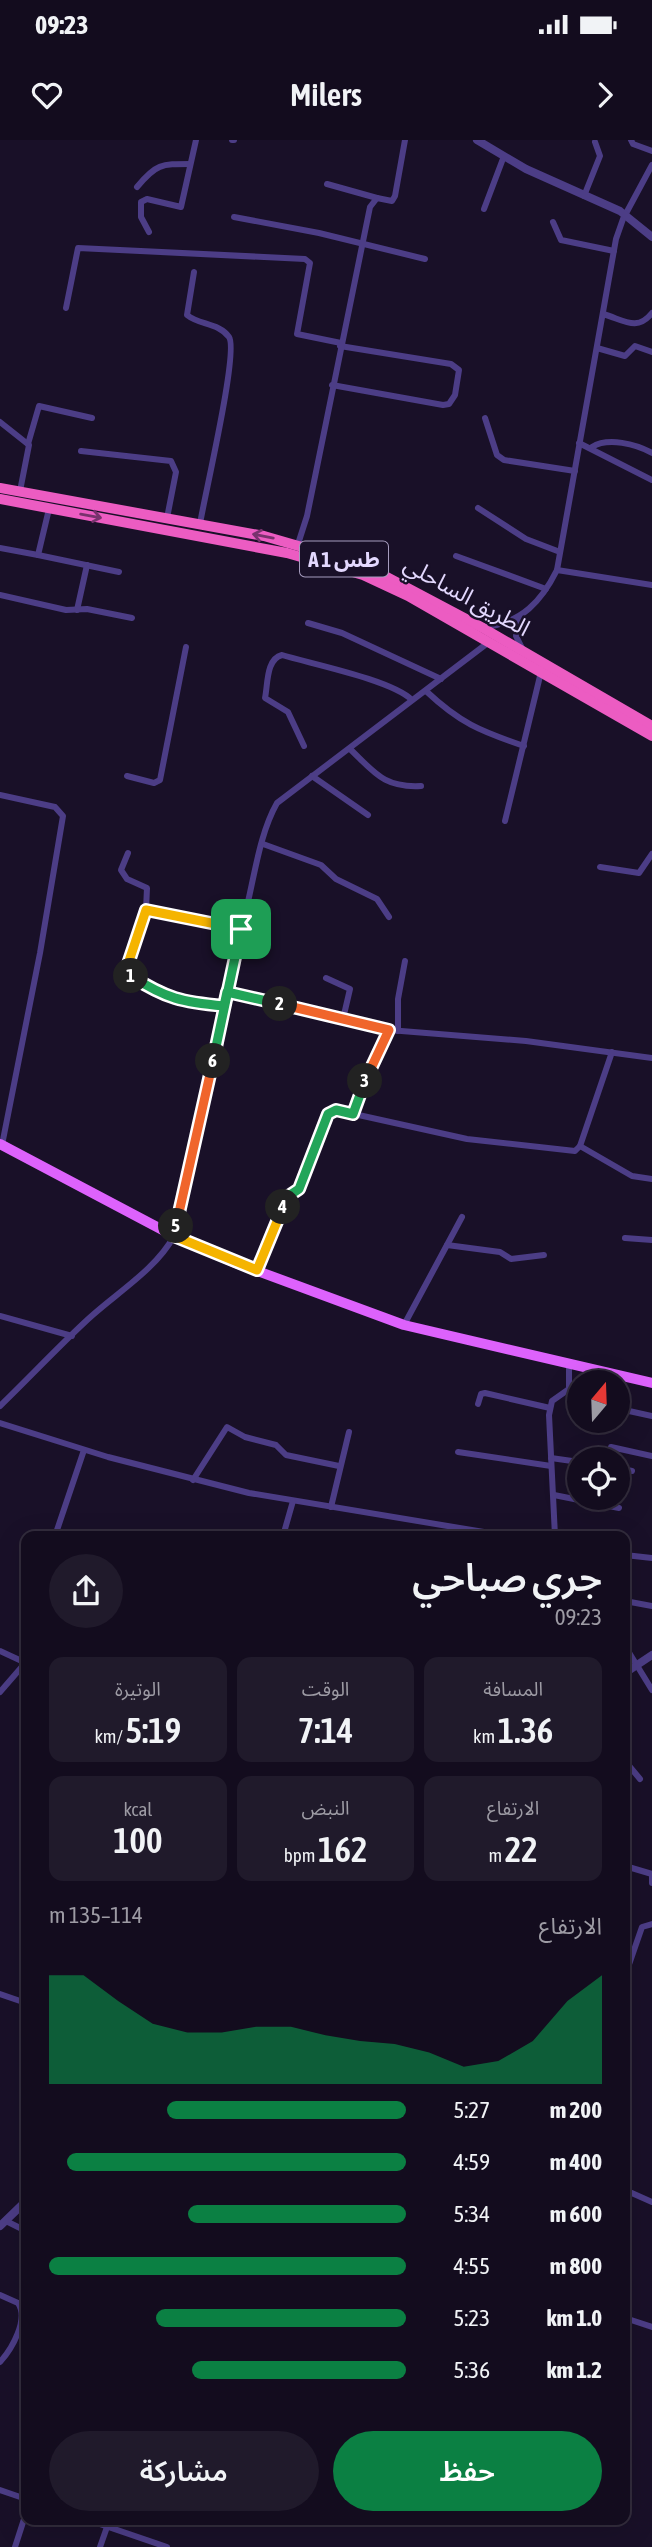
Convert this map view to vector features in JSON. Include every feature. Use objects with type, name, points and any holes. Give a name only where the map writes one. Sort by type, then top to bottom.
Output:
[{"type":"highway","name":"الطريق الساحلي","points":[[0,488],[298,544],[377,571],[484,628],[652,726]]},
{"type":"highway","name":"الطريق الساحلي","points":[[0,499],[318,560],[377,580],[652,736]]},
{"type":"main road","points":[[1,1145],[174,1236],[404,1325],[652,1383]]},
{"type":"street","points":[[149,232],[141,216],[141,202],[147,199],[180,208],[196,140]]},
{"type":"street","points":[[327,184],[385,202],[392,201],[404,140]]},
{"type":"street","points":[[477,140],[625,215],[629,221],[652,237]]},
{"type":"street","points":[[631,140],[634,144],[652,151]]},
{"type":"street","points":[[584,196],[600,156],[595,142]]},
{"type":"street","points":[[484,209],[504,156]]},
{"type":"street","points":[[137,187],[152,169],[163,164],[190,164]]},
{"type":"street","points":[[484,628],[502,625],[521,616],[547,589],[557,570],[614,251],[625,215],[652,165]]},
{"type":"street","points":[[298,544],[307,516],[370,207],[377,198]]},
{"type":"street","points":[[234,217],[425,259]]},
{"type":"street","points":[[552,222],[564,242],[614,251]]},
{"type":"street","points":[[66,308],[78,248],[305,259],[310,263],[297,334],[340,345],[451,364],[459,370],[455,394],[449,404],[443,405],[332,385]]},
{"type":"street","points":[[194,272],[186,306],[187,314],[216,328],[229,338],[232,347],[228,382],[200,524]]},
{"type":"street","points":[[603,314],[638,325],[644,323],[652,313]]},
{"type":"street","points":[[597,348],[621,355],[627,355],[635,346],[652,352]]},
{"type":"street","points":[[20,491],[28,444],[40,406],[92,418]]},
{"type":"street","points":[[485,418],[497,455],[504,460],[575,471]]},
{"type":"street","points":[[0,422],[28,444]]},
{"type":"street","points":[[592,447],[599,443],[617,442],[652,453]]},
{"type":"street","points":[[579,443],[592,447],[652,480]]},
{"type":"street","points":[[81,451],[171,461],[176,472],[167,518]]},
{"type":"street","points":[[478,508],[526,539],[560,552]]},
{"type":"street","points":[[38,555],[49,509]]},
{"type":"street","points":[[0,548],[119,572]]},
{"type":"street","points":[[456,556],[547,589]]},
{"type":"street","points":[[77,610],[87,565]]},
{"type":"street","points":[[557,570],[652,585]]},
{"type":"street","points":[[0,595],[132,618]]},
{"type":"street","points":[[521,616],[516,636],[525,652]]},
{"type":"street","points":[[308,623],[342,633],[441,679]]},
{"type":"street","points":[[0,1406],[139,1275],[168,1246],[174,1236],[196,1149],[241,929],[263,844],[277,803],[489,642]]},
{"type":"street","points":[[127,776],[154,783],[160,780],[186,647]]},
{"type":"street","points":[[304,746],[288,712],[265,698],[271,662],[275,657],[282,656],[344,672],[403,693],[412,700]]},
{"type":"street","points":[[505,821],[541,672]]},
{"type":"street","points":[[426,691],[447,711],[475,730],[524,746]]},
{"type":"street","points":[[350,749],[383,781],[400,787],[421,786]]},
{"type":"street","points":[[312,776],[368,815]]},
{"type":"street","points":[[0,795],[55,807],[63,816],[40,953],[1,1145]]},
{"type":"street","points":[[263,844],[321,865],[336,879],[377,900],[389,917]]},
{"type":"street","points":[[128,853],[121,870],[123,876],[147,888],[146,910],[127,972],[171,999],[224,1006]]},
{"type":"street","points":[[600,867],[639,873],[652,854]]},
{"type":"street","points":[[146,910],[241,929]]},
{"type":"street","points":[[398,1031],[398,999],[405,961]]},
{"type":"street","points":[[326,978],[350,989],[344,1019]]},
{"type":"street","points":[[227,992],[389,1030],[652,1058]]},
{"type":"street","points":[[353,1114],[371,1065],[382,1050],[389,1030]]},
{"type":"street","points":[[257,1270],[287,1197],[295,1194],[304,1180],[328,1114],[336,1110],[486,1142],[570,1151],[580,1146],[612,1052]]},
{"type":"street","points":[[580,1146],[632,1176],[652,1179]]},
{"type":"street","points":[[404,1325],[462,1217]]},
{"type":"street","points":[[625,1238],[652,1240]]},
{"type":"street","points":[[447,1245],[500,1252],[511,1259],[544,1255]]},
{"type":"street","points":[[0,1316],[72,1336]]},
{"type":"street","points":[[555,1531],[550,1408],[552,1401],[569,1389],[569,1364]]},
{"type":"street","points":[[478,1404],[481,1394],[485,1393],[550,1408]]},
{"type":"street","points":[[630,1411],[652,1416]]},
{"type":"street","points":[[0,1423],[84,1450],[194,1479],[293,1501],[477,1531]]},
{"type":"street","points":[[194,1479],[227,1427],[245,1437],[276,1445],[286,1455],[339,1466]]},
{"type":"street","points":[[331,1507],[349,1432]]},
{"type":"street","points":[[57,1531],[84,1450]]},
{"type":"street","points":[[630,1451],[652,1456]]},
{"type":"street","points":[[458,1452],[567,1462]]},
{"type":"street","points":[[554,1495],[567,1498]]},
{"type":"street","points":[[284,1531],[293,1501]]},
{"type":"street","points":[[630,1556],[652,1558]]},
{"type":"street","points":[[630,1602],[652,1606]]},
{"type":"street","points":[[0,1651],[21,1660]]},
{"type":"street","points":[[630,1670],[652,1655]]},
{"type":"street","points":[[630,1656],[652,1690]]},
{"type":"street","points":[[0,1692],[21,1668]]},
{"type":"street","points":[[630,1767],[640,1779]]},
{"type":"street","points":[[630,1867],[652,1874],[652,1883]]},
{"type":"street","points":[[630,1962],[642,1927],[652,1924]]},
{"type":"street","points":[[0,1994],[21,2001]]},
{"type":"street","points":[[630,2192],[652,2202]]},
{"type":"street","points":[[21,2206],[3,2224],[21,2229]]},
{"type":"street","points":[[0,2295],[18,2303],[21,2310]]},
{"type":"street","points":[[0,2362],[13,2343],[21,2315]]},
{"type":"street","points":[[630,2320],[652,2328]]},
{"type":"street","points":[[0,2490],[21,2497]]},
{"type":"street","points":[[15,2547],[22,2525]]},
{"type":"street","points":[[104,2525],[167,2547]]},
{"type":"street","points":[[100,2547],[107,2526]]},
{"type":"route","points":[[241,929],[146,910],[126,970],[152,989],[171,999],[184,1002],[224,1006],[227,992],[389,1030],[382,1050],[371,1065],[353,1114],[336,1110],[328,1114],[299,1189],[287,1197],[257,1270],[174,1236],[196,1149],[224,1006],[227,992],[241,929]]}]
